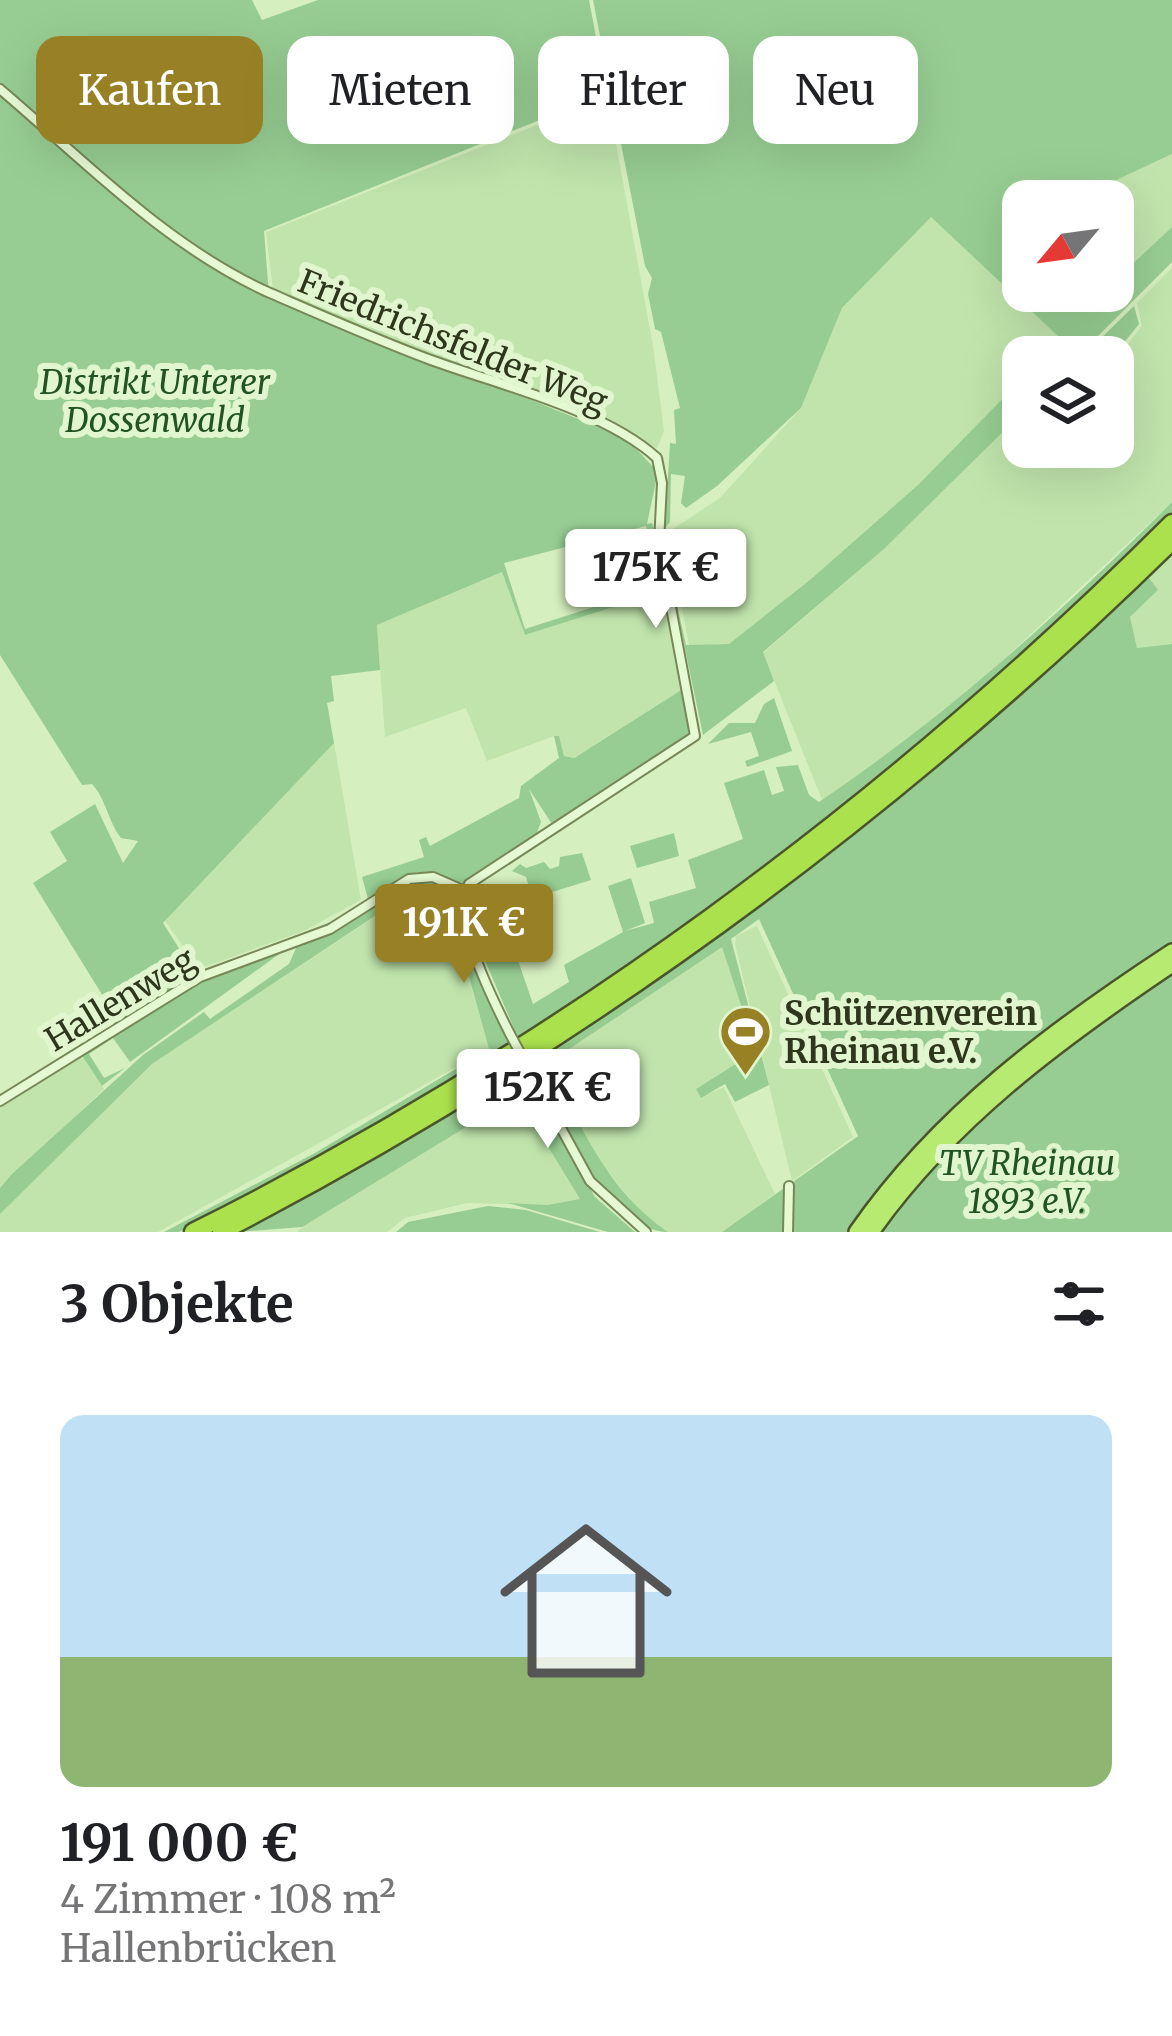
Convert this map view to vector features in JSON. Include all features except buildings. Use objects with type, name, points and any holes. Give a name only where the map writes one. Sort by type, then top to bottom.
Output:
[{"type":"highway","points":[[194,1232],[483,1070],[713,916],[931,745],[1172,523]]},
{"type":"highway","points":[[221,1232],[487,1082],[712,932],[939,755],[1172,541]]},
{"type":"highway","points":[[857,1232],[916,1157],[971,1102],[1046,1039],[1172,952]]},
{"type":"highway","points":[[871,1232],[924,1164],[997,1093],[1172,964]]},
{"type":"street","name":"Friedrichsfelder Weg","points":[[0,89],[158,224],[238,277],[428,359],[541,398],[652,453],[661,470],[660,550],[695,736],[475,879],[465,891]]},
{"type":"street","name":"Hallenweg","points":[[0,1101],[200,977],[330,929],[409,879],[434,877],[465,891]]},
{"type":"street","points":[[465,891],[463,906],[479,965],[509,1034],[590,1181],[646,1232]]},
{"type":"street","points":[[788,1232],[792,1220],[789,1186]]},
{"type":"green space","name":"Distrikt Unterer Dossenwald","points":[[0,0],[252,0],[262,20],[318,0],[589,0],[596,36],[538,36],[538,121],[514,130],[514,36],[287,36],[287,144],[480,144],[264,231],[269,295],[626,438],[658,472],[647,524],[652,523],[667,590],[525,635],[502,572],[377,625],[380,670],[331,676],[334,701],[327,703],[334,743],[163,923],[196,975],[119,1022],[33,883],[67,861],[50,832],[95,804],[123,863],[138,841],[121,838],[97,790],[92,784],[82,785],[0,655]],"holes":[[[646,526],[659,567],[650,568],[653,588],[525,629],[504,563]]]},
{"type":"green space","points":[[593,0],[1172,0],[1172,154],[1116,180],[1002,180],[1002,284],[931,217],[842,308],[801,408],[717,486],[686,508],[681,503],[685,476],[671,474],[670,522],[665,528],[670,443],[676,444],[674,410],[680,408],[661,332],[655,329],[648,294],[652,278],[645,266],[621,144],[729,144],[729,36],[600,36]]},
{"type":"green space","points":[[538,125],[538,144],[616,144],[653,346],[664,431],[657,448],[273,290],[266,232],[489,144],[514,144],[514,134]]},
{"type":"green space","points":[[1172,154],[1172,227],[1134,263],[1134,180],[1116,180]]},
{"type":"green space","points":[[931,216],[1002,283],[1002,312],[1032,312],[1058,336],[1002,336],[1002,399],[919,484],[729,644],[689,645],[667,533],[721,497],[801,408],[842,308]]},
{"type":"green space","points":[[1172,227],[1172,262],[1134,300],[1134,263]]},
{"type":"green space","points":[[1172,268],[1172,502],[974,687],[907,743],[822,800],[763,653],[884,549],[1002,433],[1002,468],[1134,468],[1134,336],[1142,326],[1137,303]]},
{"type":"green space","points":[[1134,306],[1139,324],[1129,336],[1103,336],[1128,312],[1134,312]]},
{"type":"green space","points":[[1032,312],[1122,312],[1098,336],[1058,336]]},
{"type":"green space","points":[[1002,399],[1002,433],[884,549],[763,652],[774,681],[703,735],[662,539],[686,645],[729,644],[919,484]]},
{"type":"green space","points":[[1172,502],[1172,514],[939,726],[691,920],[519,1040],[480,949],[511,940],[533,1004],[569,982],[564,965],[623,932],[608,886],[631,878],[645,923],[625,931],[654,923],[649,902],[696,888],[688,860],[743,839],[724,783],[764,770],[772,795],[784,791],[776,767],[798,765],[809,795],[819,802],[1003,661]]},
{"type":"green space","points":[[1172,551],[1149,578],[1158,590],[1130,617],[1137,648],[1172,644],[1172,943],[996,1072],[918,1147],[849,1232],[722,1232],[858,1136],[759,919],[731,939],[769,1085],[735,1102],[725,1084],[701,1098],[696,1089],[756,1051],[722,947],[554,1059],[552,1069],[600,1159],[629,1198],[668,1232],[646,1227],[625,1212],[586,1164],[531,1063],[701,946],[864,822],[1020,690]]},
{"type":"green space","points":[[1172,554],[1172,644],[1137,648],[1130,617],[1158,590],[1148,579]]},
{"type":"green space","points":[[502,572],[525,635],[667,590],[686,687],[573,758],[564,756],[559,737],[554,736],[487,761],[466,708],[385,737],[377,625]]},
{"type":"green space","points":[[686,687],[693,726],[688,739],[554,827],[529,789],[541,822],[535,838],[463,883],[417,872],[368,899],[362,877],[424,857],[419,840],[426,837],[430,846],[519,798],[521,786],[559,758],[554,736],[559,736],[564,756],[574,758]]},
{"type":"green space","points":[[774,698],[792,751],[747,767],[745,761],[759,756],[751,732],[708,744],[729,723],[755,723],[764,704]]},
{"type":"green space","points":[[334,743],[361,900],[304,931],[199,969],[165,921]]},
{"type":"green space","points":[[674,833],[679,856],[637,868],[630,846]]},
{"type":"green space","points":[[582,853],[591,880],[533,898],[526,877],[512,871],[520,864],[526,868],[544,862],[550,869],[559,866],[560,857]]},
{"type":"green space","points":[[431,879],[444,890],[444,882],[455,887],[465,944],[509,1045],[324,1156],[179,1232],[164,1232],[315,1153],[489,1049],[447,897],[438,888],[417,888],[152,1064],[0,1214],[0,1188],[12,1174],[143,1055],[204,1012],[210,1019],[289,964],[297,946],[410,882]]},
{"type":"green space","points":[[421,886],[438,888],[446,896],[489,1049],[158,1232],[0,1232],[0,1214],[152,1064]]},
{"type":"green space","points":[[757,926],[853,1137],[792,1181],[735,944],[736,936]]},
{"type":"green space","points":[[722,946],[756,1051],[696,1089],[701,1097],[724,1087],[775,1194],[722,1232],[668,1232],[641,1213],[596,1156],[552,1069],[554,1059]]},
{"type":"green space","points":[[286,949],[130,1062],[113,1038],[89,1054],[104,1078],[125,1068],[102,1086],[81,1054],[205,978]]},
{"type":"green space","name":"TV Rheinau 1893 e.V.","points":[[1172,973],[1172,1232],[879,1232],[944,1157],[1015,1091]]},
{"type":"green space","points":[[81,1054],[104,1089],[0,1188],[0,1106]]},
{"type":"green space","points":[[521,1069],[595,1197],[635,1232],[608,1232],[508,1203],[547,1205],[580,1199],[517,1096],[302,1227],[236,1232]]},
{"type":"green space","points":[[517,1095],[580,1199],[545,1205],[467,1203],[405,1218],[387,1232],[297,1232],[319,1213]]},
{"type":"green space","points":[[488,1206],[526,1210],[600,1232],[396,1232],[408,1222]]},
{"type":"place","name":"Schützenverein Rheinau e.V.","points":[[745,1078]]}]
